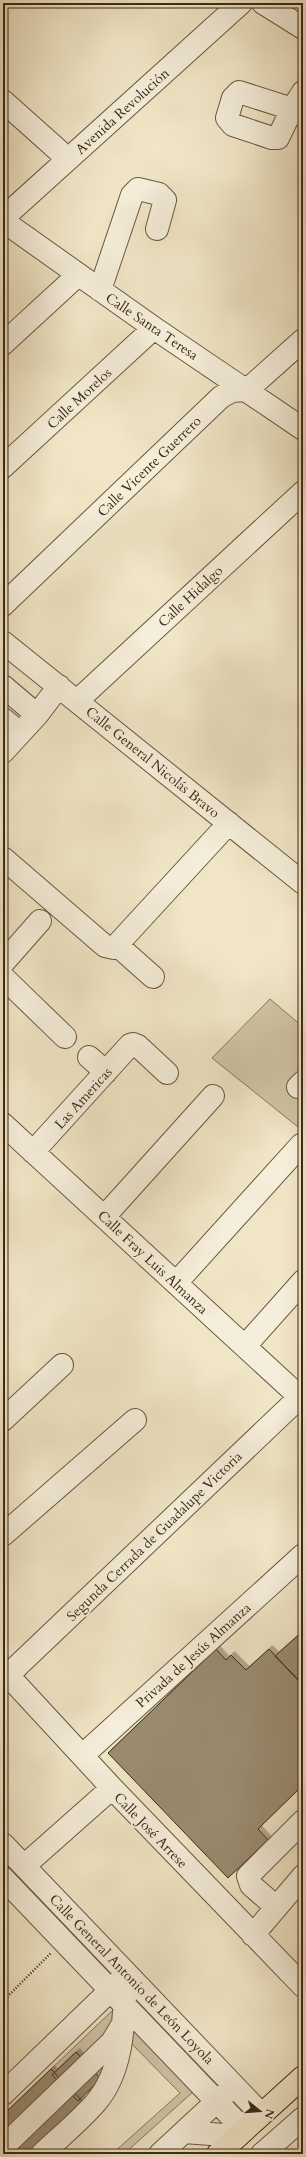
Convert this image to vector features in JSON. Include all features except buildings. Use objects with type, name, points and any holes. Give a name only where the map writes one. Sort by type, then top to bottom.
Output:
[{"type":"main road","points":[[218,2154],[303,2078]]},
{"type":"street","name":"Avenida Revolución","points":[[3,219],[241,3]]},
{"type":"street","points":[[263,3],[303,28]]},
{"type":"street","points":[[3,101],[59,151],[66,161]]},
{"type":"street","points":[[100,290],[132,194],[138,188],[159,194],[165,200],[156,229]]},
{"type":"street","name":"Calle Santa Teresa","points":[[3,219],[78,275],[303,429]]},
{"type":"street","points":[[3,344],[78,275]]},
{"type":"street","name":"Calle Morelos","points":[[3,467],[154,328]]},
{"type":"street","points":[[247,390],[303,340]]},
{"type":"street","name":"Calle Vicente Guerrero","points":[[3,605],[221,397],[232,391],[247,390]]},
{"type":"street","name":"Calle Hidalgo","points":[[77,701],[303,492]]},
{"type":"street","name":"Calle General Nicolás Bravo","points":[[3,642],[303,883]]},
{"type":"street","points":[[3,686],[37,715]]},
{"type":"street","points":[[3,752],[37,715],[59,686]]},
{"type":"street","points":[[3,719],[20,733]]},
{"type":"street","points":[[3,858],[109,948],[117,945],[229,823]]},
{"type":"street","points":[[3,964],[40,921]]},
{"type":"street","points":[[117,945],[154,977]]},
{"type":"street","points":[[3,977],[65,1037]]},
{"type":"street","name":"Las Americas","points":[[33,1152],[133,1044],[138,1046],[167,1073]]},
{"type":"street","points":[[89,1057],[106,1072]]},
{"type":"street","points":[[104,1217],[213,1096]]},
{"type":"street","name":"Calle Fray Luis Almanza","points":[[3,1124],[302,1399]]},
{"type":"street","points":[[176,1283],[301,1145]]},
{"type":"street","points":[[245,1346],[303,1281]]},
{"type":"street","points":[[3,1420],[62,1365]]},
{"type":"street","name":"Segunda Cerrada de Guadalupe Victoria","points":[[6,1672],[302,1399]]},
{"type":"street","points":[[3,1535],[135,1420]]},
{"type":"street","name":"Privada de Jesús Almanza","points":[[83,1755],[303,1556]]},
{"type":"street","name":"Calle José Arrese","points":[[6,1672],[112,1788],[303,1986]]},
{"type":"street","points":[[24,1866],[112,1788]]},
{"type":"street","points":[[276,1907],[251,1885],[248,1876],[303,1821]]},
{"type":"street","name":"Calle General Antonio de León Loyola","points":[[3,1844],[261,2114]]},
{"type":"street","points":[[253,1935],[303,1876]]},
{"type":"street","name":"Calle General Antonio de León Loyola","points":[[3,1878],[110,1990],[124,2014],[217,2101],[241,2133]]},
{"type":"street","points":[[3,2094],[127,1975]]},
{"type":"street","points":[[42,2154],[97,2101],[107,2086],[120,2049],[127,1975]]},
{"type":"street","points":[[3,2147],[112,2042],[124,2014]]},
{"type":"street","points":[[160,2154],[234,2086]]},
{"type":"street","points":[[262,2154],[303,2118]]},
{"type":"street","points":[[184,2132],[241,2133]]},
{"type":"path","points":[[3,2001],[63,1941]]},
{"type":"shaded area","points":[[270,999],[303,1027],[303,1131],[212,1058]]},
{"type":"shaded area","points":[[113,2010],[116,2014],[105,2038],[83,2060],[76,2052],[52,2075],[49,2071]]},
{"type":"shaded area","points":[[129,2026],[194,2091],[124,2154],[112,2154],[180,2093],[127,2039]]}]
